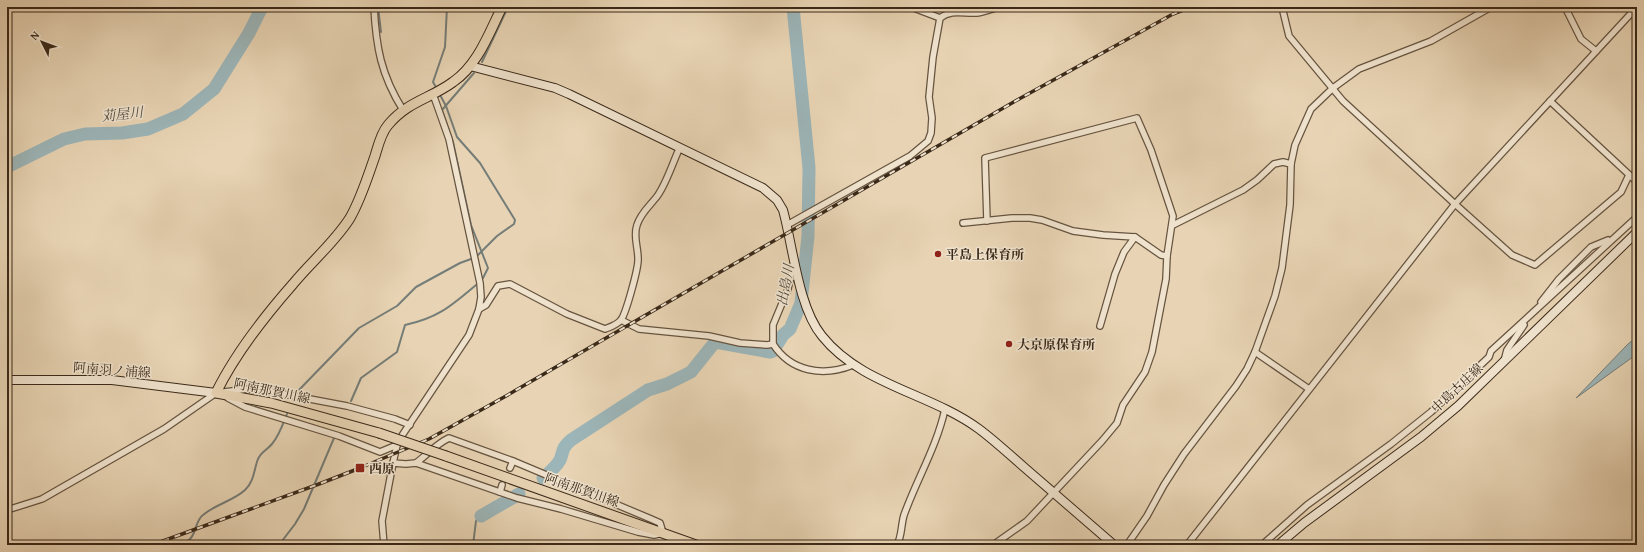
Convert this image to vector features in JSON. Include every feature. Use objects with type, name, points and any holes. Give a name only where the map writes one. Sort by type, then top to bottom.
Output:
[{"type":"main road","name":"阿南那賀川線","points":[[502,7],[478,55],[470,66],[454,82],[433,94],[412,103],[387,126],[365,185],[350,217],[264,319],[226,373],[216,393],[271,402],[379,433],[696,545]]},
{"type":"street","points":[[374,7],[380,61],[394,97],[403,110]]},
{"type":"street","points":[[911,7],[940,18]]},
{"type":"street","points":[[787,225],[910,156],[928,141],[931,134],[932,118],[929,97],[933,57],[940,18],[954,10],[977,13],[999,7]]},
{"type":"street","points":[[1282,7],[1289,36],[1343,101],[1512,255],[1534,265],[1621,192],[1629,175]]},
{"type":"street","points":[[1127,545],[1147,516],[1164,485],[1184,454],[1236,386],[1247,369],[1255,352],[1275,296],[1282,268],[1290,205],[1291,164],[1295,145],[1311,109],[1333,88],[1359,69],[1431,41],[1491,7]]},
{"type":"street","points":[[1565,7],[1581,39],[1596,52]]},
{"type":"street","points":[[1187,545],[1455,204],[1637,7]]},
{"type":"street","points":[[470,66],[555,88],[763,188],[777,200],[783,210],[798,279],[810,316],[821,335],[832,347],[853,366],[871,376],[945,409],[979,429],[1114,545]]},
{"type":"street","points":[[384,545],[382,521],[392,462],[397,445],[466,340],[479,308],[481,297],[480,283],[449,139],[433,94]]},
{"type":"street","points":[[1550,101],[1637,182]]},
{"type":"street","points":[[988,221],[985,158],[1137,118],[1151,150],[1173,216],[1173,225],[1167,256],[1166,279],[1152,352],[1145,372],[1123,405],[1117,423],[1102,441],[1027,521],[993,545]]},
{"type":"street","points":[[479,308],[486,305],[498,286],[510,284],[568,314],[605,329],[621,320],[638,268],[635,236],[637,224],[643,212],[659,194],[680,147]]},
{"type":"street","points":[[1173,225],[1243,190],[1257,180],[1274,164],[1283,162],[1291,164]]},
{"type":"street","points":[[1262,545],[1307,505],[1391,444],[1431,412],[1489,357],[1491,352],[1611,239],[1637,217]]},
{"type":"street","points":[[963,223],[1030,218],[1042,220],[1073,231],[1135,237],[1161,255],[1167,256]]},
{"type":"street","name":"中島古庄線","points":[[1278,545],[1304,523],[1421,436],[1458,406],[1637,232]]},
{"type":"street","points":[[1100,326],[1124,252],[1135,237]]},
{"type":"street","points":[[794,261],[788,289],[773,325],[773,344],[788,362],[801,368],[828,372],[853,366]]},
{"type":"street","points":[[1504,361],[1506,350],[1530,316]]},
{"type":"street","points":[[621,320],[639,329],[710,336],[740,343],[773,344]]},
{"type":"street","points":[[1255,352],[1309,389]]},
{"type":"street","name":"阿南羽ノ浦線","points":[[7,380],[112,380],[216,393]]},
{"type":"street","points":[[7,510],[42,499],[164,429],[216,393],[248,389],[299,396],[396,419],[410,425]]},
{"type":"street","points":[[216,393],[245,406],[339,436],[380,452],[397,445]]},
{"type":"street","points":[[897,545],[900,540],[904,516],[936,437],[945,409]]},
{"type":"street","points":[[392,462],[406,464],[416,463],[510,496],[561,509],[638,532],[654,535],[663,533],[660,523],[651,519],[513,461],[449,438],[438,443],[416,463]]},
{"type":"street","points":[[510,468],[513,461]]},
{"type":"street","points":[[500,492],[502,485]]},
{"type":"water","points":[[1637,337],[1637,354],[1576,398],[1628,344]]},
{"type":"waterway","name":"苅屋川","points":[[7,167],[64,139],[85,134],[122,133],[148,129],[183,114],[214,89],[249,33],[262,7]]},
{"type":"waterway","points":[[378,7],[381,32]]},
{"type":"waterway","points":[[437,89],[433,82],[445,47],[447,7]]},
{"type":"waterway","points":[[482,62],[508,7]]},
{"type":"waterway","name":"出島川","points":[[543,478],[558,463],[564,448],[571,440],[648,390],[667,384],[691,372],[715,342],[770,352],[773,351],[783,335],[790,329],[801,303],[808,236],[809,168],[793,7]]},
{"type":"waterway","points":[[474,73],[442,110],[453,142],[471,225],[488,268],[483,278]]},
{"type":"waterway","points":[[439,93],[446,106],[457,137],[480,163],[515,220],[514,224],[497,236],[478,255]]},
{"type":"waterway","points":[[298,391],[359,328],[397,306],[416,287],[460,263],[471,259]]},
{"type":"waterway","points":[[351,401],[361,378],[397,352],[405,325],[426,319],[444,310],[476,285]]},
{"type":"waterway","points":[[177,545],[190,539],[200,517],[213,508],[240,494],[248,487],[259,457],[274,441],[281,430],[287,414]]},
{"type":"waterway","points":[[279,545],[304,509],[334,438]]},
{"type":"waterway","name":"出島川","points":[[481,516],[519,494]]},
{"type":"waterway","points":[[473,545],[476,521],[481,516]]},
{"type":"railway","points":[[152,545],[319,484],[429,439],[1019,99],[1173,14],[1191,7]]},
{"type":"place","name":"平島上保育所","points":[[938,254]]},
{"type":"place","name":"大京原保育所","points":[[1009,344]]},
{"type":"place","name":"西原","points":[[360,468]]}]
